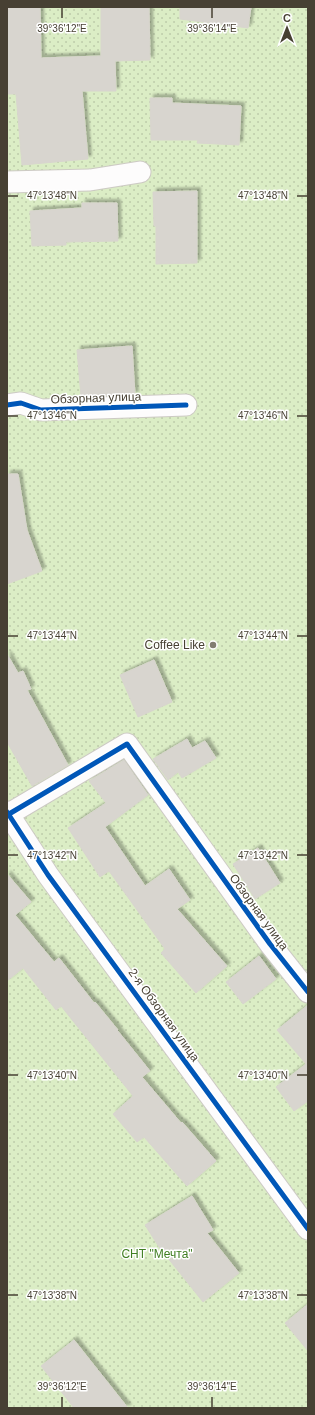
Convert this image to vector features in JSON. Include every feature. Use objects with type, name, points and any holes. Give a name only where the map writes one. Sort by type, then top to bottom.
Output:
[{"type":"street","points":[[7,182],[90,180],[140,172]]},
{"type":"street","name":"Обзорная улица","points":[[7,405],[21,403],[41,410],[186,405]]},
{"type":"street","name":"Обзорная улица","points":[[8,813],[127,744],[270,944],[308,992]]},
{"type":"street","name":"2-я Обзорная улица","points":[[8,813],[48,875],[308,1229]]},
{"type":"green space","name":"СНТ \"Мечта\"","points":[[7,7],[308,7],[308,1408],[7,1408]]},
{"type":"building","points":[[7,7],[40,7],[41,58],[101,56],[101,7],[149,7],[150,60],[115,61],[116,91],[82,91],[88,159],[22,165],[16,94],[7,94]]},
{"type":"building","points":[[180,7],[251,7],[248,28],[180,19]]},
{"type":"building","points":[[150,98],[172,98],[172,103],[241,106],[239,145],[197,143],[198,140],[151,140]]},
{"type":"building","points":[[197,191],[197,263],[156,264],[156,226],[154,226],[153,192]]},
{"type":"building","points":[[82,203],[117,203],[118,241],[66,242],[66,245],[32,246],[30,211],[82,208]]},
{"type":"building","points":[[132,346],[135,395],[81,397],[77,350]]},
{"type":"building","points":[[7,474],[18,474],[27,530],[42,571],[7,584]]},
{"type":"building","points":[[7,654],[18,673],[23,671],[31,689],[27,690],[68,765],[32,786],[7,742]]},
{"type":"building","points":[[154,660],[172,702],[138,717],[120,675]]},
{"type":"building","points":[[187,739],[192,748],[205,741],[216,758],[182,778],[178,772],[168,780],[153,759]]},
{"type":"building","points":[[124,760],[148,795],[105,827],[145,886],[169,869],[190,900],[177,909],[227,966],[196,993],[161,953],[165,949],[109,871],[100,877],[68,828],[106,803],[89,781]]},
{"type":"building","points":[[258,848],[280,883],[255,899],[233,864]]},
{"type":"building","points":[[7,874],[31,902],[15,915],[54,962],[59,958],[94,1003],[95,1002],[118,1030],[150,1071],[142,1077],[216,1161],[187,1186],[144,1137],[137,1142],[113,1114],[133,1096],[61,1006],[56,1010],[23,968],[7,981]]},
{"type":"building","points":[[259,956],[276,979],[243,1004],[226,982]]},
{"type":"building","points":[[308,1005],[308,1101],[294,1111],[276,1087],[306,1064],[277,1030]]},
{"type":"building","points":[[192,1196],[213,1230],[207,1233],[239,1273],[203,1302],[167,1257],[166,1258],[145,1225]]},
{"type":"building","points":[[308,1304],[308,1351],[285,1323]]},
{"type":"building","points":[[74,1340],[128,1408],[74,1408],[41,1366]]},
{"type":"cycle path","points":[[7,405],[21,403],[41,410],[186,405]]},
{"type":"cycle path","points":[[9,814],[127,744],[270,944],[308,992]]},
{"type":"cycle path","points":[[7,812],[48,875],[308,1229]]},
{"type":"place","name":"Coffee Like","points":[[213,645]]}]
